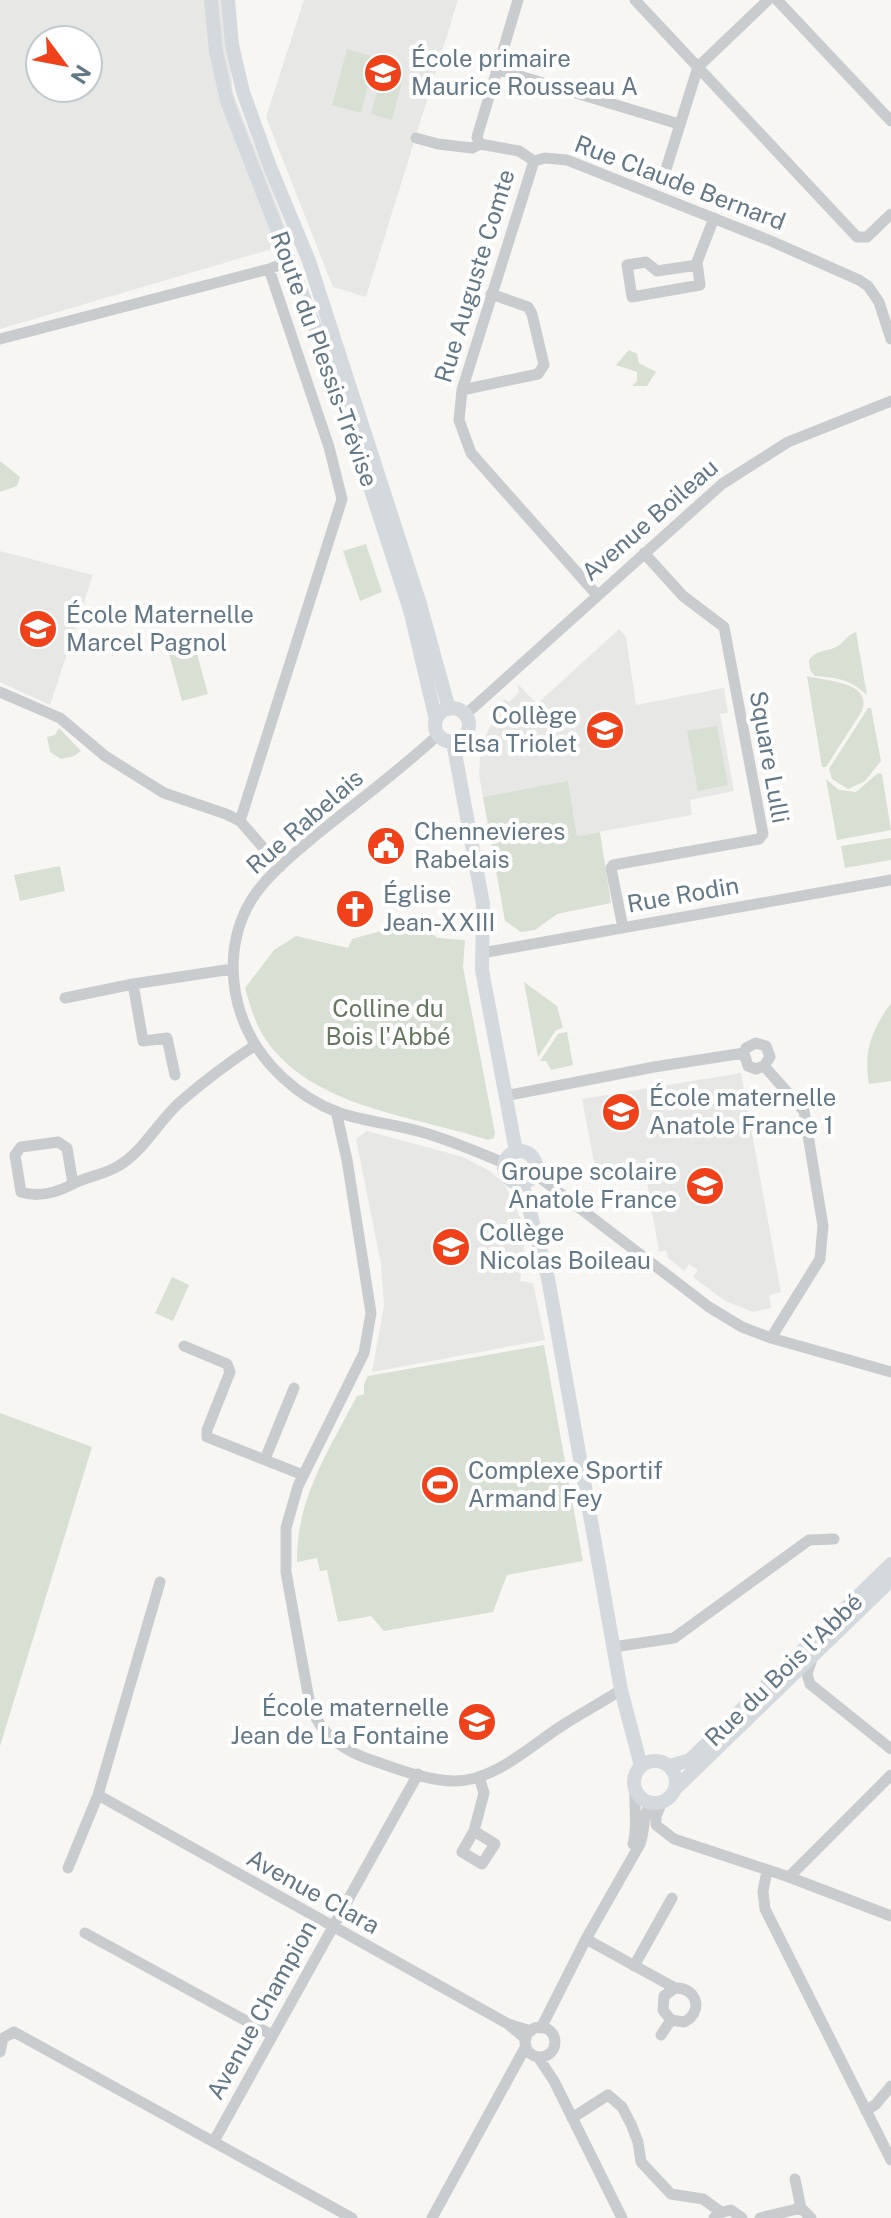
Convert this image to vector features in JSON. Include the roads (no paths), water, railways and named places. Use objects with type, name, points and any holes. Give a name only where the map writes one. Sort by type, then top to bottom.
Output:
[{"type":"main road","name":"Route du Plessis-Trévise","points":[[211,0],[216,51],[227,101],[317,332],[392,554],[414,624],[437,728]]},
{"type":"main road","name":"Route du Plessis-Trévise","points":[[228,0],[232,45],[243,92],[309,261],[420,604],[449,709]]},
{"type":"main road","points":[[455,709],[465,715],[468,724],[466,734],[453,742],[445,740],[437,728],[441,712],[455,709]]},
{"type":"main road","points":[[453,742],[483,904],[482,970],[516,1151]]},
{"type":"main road","points":[[516,1151],[532,1156],[536,1165],[531,1180],[522,1183],[507,1178],[504,1163],[516,1151]]},
{"type":"main road","points":[[522,1183],[548,1278],[621,1690],[641,1766]]},
{"type":"main road","name":"Rue du Bois l'Abbé","points":[[670,1766],[690,1760],[891,1564]]},
{"type":"main road","points":[[675,1789],[676,1777],[670,1766],[652,1761],[641,1766],[635,1776],[635,1788],[644,1800],[656,1802],[675,1789],[891,1580]]},
{"type":"street","points":[[480,144],[477,137],[518,0]]},
{"type":"street","points":[[635,0],[857,237],[867,237],[891,214]]},
{"type":"street","points":[[662,182],[698,67],[768,0]]},
{"type":"street","points":[[777,0],[891,121]]},
{"type":"street","points":[[496,69],[679,124]]},
{"type":"street","name":"Rue Claude Bernard","points":[[416,138],[472,148],[480,144],[519,151],[534,161],[545,158],[567,160],[714,218],[868,286],[879,302],[891,339]]},
{"type":"street","name":"Rue Auguste Comte","points":[[534,161],[462,390],[459,420],[471,453],[597,595]]},
{"type":"street","points":[[697,265],[657,271],[646,262],[627,265],[632,297],[700,285],[697,265],[714,218]]},
{"type":"street","points":[[289,261],[294,250],[303,246]]},
{"type":"street","points":[[0,339],[269,269],[289,261],[299,265],[309,261]]},
{"type":"street","points":[[240,821],[342,499],[329,447],[269,269]]},
{"type":"street","points":[[462,390],[538,374],[544,365],[528,307],[491,294]]},
{"type":"street","name":"Avenue Boileau","points":[[465,715],[722,484],[759,458],[809,432],[891,401]]},
{"type":"street","name":"Square Lulli","points":[[623,928],[611,868],[613,865],[759,839],[763,834],[724,627],[683,596],[644,553]]},
{"type":"street","points":[[0,692],[60,718],[105,756],[164,793],[240,821],[280,867]]},
{"type":"street","name":"Rue Rabelais","points":[[437,728],[280,867],[256,893],[244,914],[232,969],[243,1020],[254,1046],[287,1081],[336,1111],[424,1132],[504,1163]]},
{"type":"street","name":"Rue Rodin","points":[[482,953],[891,880]]},
{"type":"street","points":[[65,998],[232,969]]},
{"type":"street","points":[[133,984],[143,1041],[167,1038],[175,1075]]},
{"type":"street","points":[[505,1096],[744,1053],[750,1044],[761,1043],[769,1051],[768,1062],[756,1069],[748,1066],[744,1053]]},
{"type":"street","points":[[73,1184],[67,1148],[58,1142],[21,1147],[15,1155],[21,1192],[30,1196],[66,1190],[73,1184],[102,1175],[122,1164],[181,1102],[254,1046]]},
{"type":"street","points":[[764,1066],[804,1111],[823,1226],[820,1259],[771,1338]]},
{"type":"street","points":[[336,1111],[346,1150],[371,1313],[364,1353],[303,1475],[286,1528],[286,1572],[315,1720],[325,1733],[351,1753],[452,1781],[494,1771],[621,1690]]},
{"type":"street","points":[[535,1174],[709,1307],[742,1327],[891,1372]]},
{"type":"street","points":[[184,1346],[227,1364],[230,1372],[207,1437],[303,1475]]},
{"type":"street","points":[[265,1459],[294,1388]]},
{"type":"street","points":[[613,1647],[674,1638],[809,1540],[834,1539]]},
{"type":"street","points":[[68,1868],[98,1795],[160,1582]]},
{"type":"street","points":[[812,1659],[807,1674],[810,1684],[891,1749]]},
{"type":"street","name":"Avenue Champion","points":[[214,2141],[418,1774]]},
{"type":"street","points":[[789,1877],[891,1775]]},
{"type":"street","points":[[474,1831],[484,1793],[479,1777]]},
{"type":"street","points":[[633,1853],[636,1834],[633,1811],[635,1788]]},
{"type":"street","name":"Avenue Clara","points":[[98,1795],[508,2024],[533,2043],[553,2035]]},
{"type":"street","points":[[656,1802],[656,1825],[674,1839],[789,1877],[891,1916]]},
{"type":"street","points":[[432,2218],[533,2043],[643,1836],[643,1815],[656,1802]]},
{"type":"street","points":[[767,1871],[763,1891],[765,1909],[891,2160]]},
{"type":"street","points":[[634,1966],[672,1898]]},
{"type":"street","points":[[85,1933],[272,2035]]},
{"type":"street","points":[[586,1939],[675,1988],[688,1990],[697,2007],[684,2022],[671,2020],[663,2010],[664,1996],[675,1988]]},
{"type":"street","points":[[554,2081],[551,2052],[555,2044],[551,2023],[555,1997]]},
{"type":"street","points":[[661,2035],[671,2020]]},
{"type":"street","points":[[0,2052],[3,2038],[14,2032],[352,2218]]},
{"type":"street","points":[[533,2043],[551,2052]]},
{"type":"street","points":[[533,2043],[622,2218]]},
{"type":"street","points":[[866,2111],[891,2086]]},
{"type":"street","points":[[572,2118],[610,2090],[631,2124],[641,2162],[671,2194],[703,2199],[717,2215],[731,2210],[742,2218]]},
{"type":"street","points":[[795,2179],[801,2208],[811,2218]]},
{"type":"street","points":[[760,2218],[801,2208]]},
{"type":"place","name":"École primaire Maurice Rousseau A","points":[[383,73]]},
{"type":"place","name":"École Maternelle Marcel Pagnol","points":[[38,629]]},
{"type":"place","name":"Collège Elsa Triolet","points":[[605,730]]},
{"type":"place","name":"Chennevieres Rabelais","points":[[386,846]]},
{"type":"place","name":"Église Jean-XXIII","points":[[355,909]]},
{"type":"place","name":"École maternelle Anatole France 1","points":[[621,1112]]},
{"type":"place","name":"Groupe scolaire Anatole France","points":[[705,1186]]},
{"type":"place","name":"Collège Nicolas Boileau","points":[[451,1247]]},
{"type":"place","name":"Complexe Sportif Armand Fey","points":[[440,1485]]},
{"type":"place","name":"École maternelle Jean de La Fontaine","points":[[477,1722]]},
{"type":"park label","name":"Colline du Bois l'Abbé","points":[[388,1023]]}]
